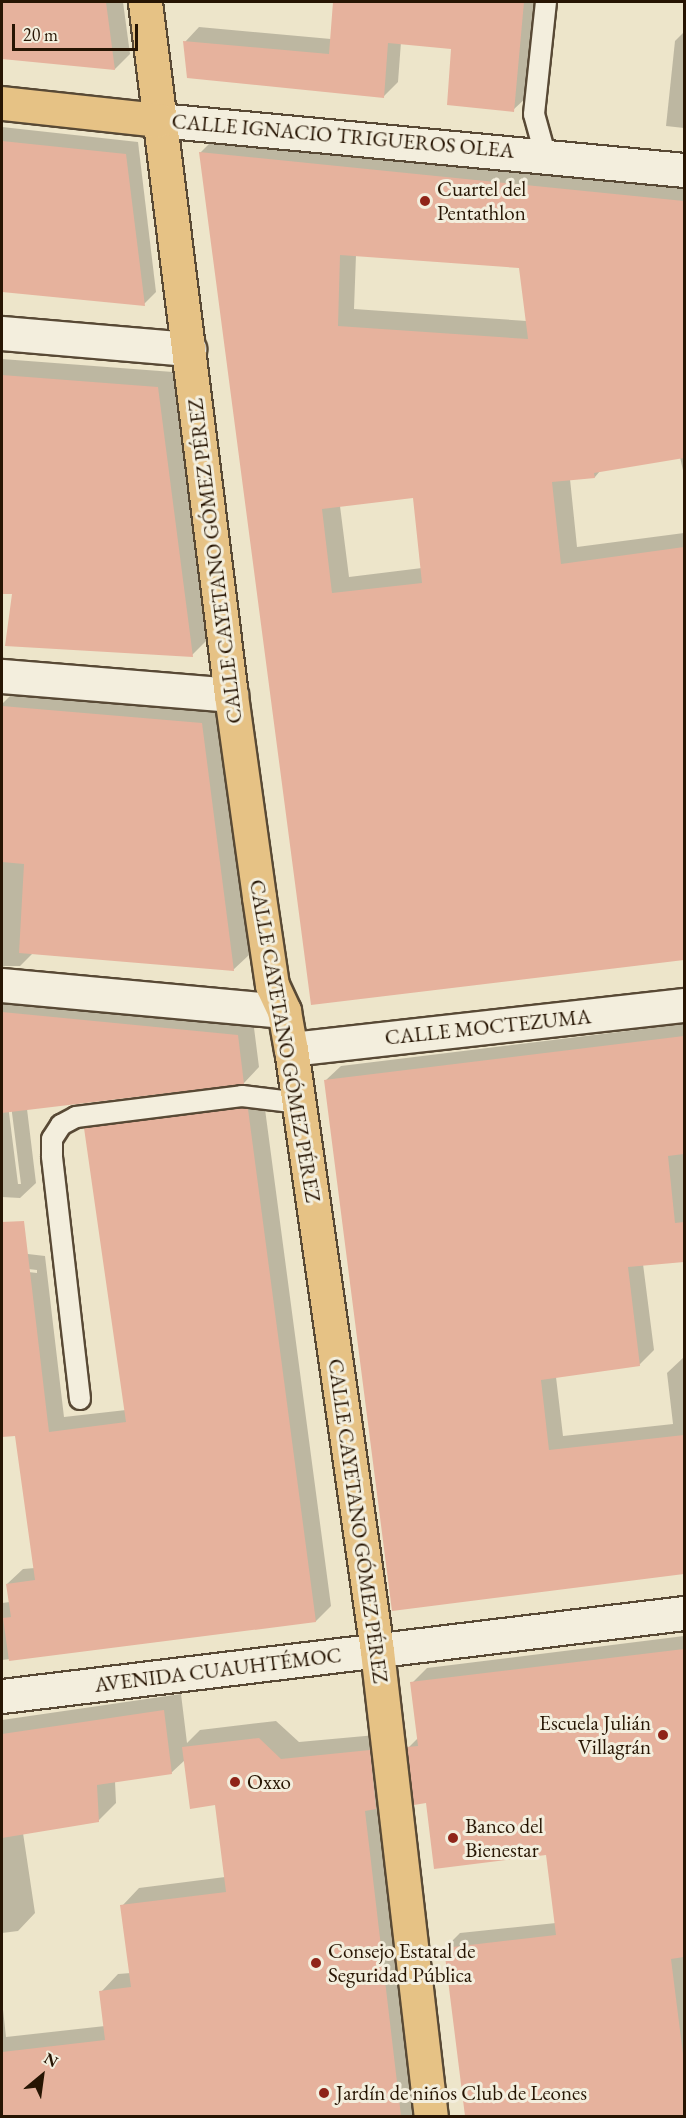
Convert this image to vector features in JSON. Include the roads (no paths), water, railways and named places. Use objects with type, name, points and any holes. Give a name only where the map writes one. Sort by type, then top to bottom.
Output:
[{"type":"main road","name":"CALLE CAYETANO GÓMEZ PÉREZ","points":[[145,2],[231,695],[272,985],[284,1011],[300,1103],[377,1652],[431,2116]]},
{"type":"main road","name":"CALLE IGNACIO TRIGUEROS OLEA","points":[[2,103],[159,120]]},
{"type":"street","name":"CALLE IGNACIO TRIGUEROS OLEA","points":[[159,120],[545,154],[684,170]]},
{"type":"street","points":[[2,333],[189,349]]},
{"type":"street","points":[[2,676],[231,695]]},
{"type":"street","points":[[2,985],[284,1011]]},
{"type":"street","name":"CALLE MOCTEZUMA","points":[[291,1049],[684,1005]]},
{"type":"street","name":"AVENIDA CUAUHTÉMOC","points":[[2,1695],[377,1652],[684,1613]]},
{"type":"lane","points":[[545,154],[534,114],[546,2]]},
{"type":"lane","points":[[80,1399],[52,1156],[52,1139],[61,1125],[76,1117],[242,1096],[300,1103]]},
{"type":"place","name":"Cuartel del Pentathlon","points":[[425,201]]},
{"type":"place","name":"Escuela Julián Villagrán","points":[[663,1735]]},
{"type":"place","name":"Oxxo","points":[[235,1782]]},
{"type":"place","name":"Banco del Bienestar","points":[[453,1838]]},
{"type":"place","name":"Consejo Estatal de Seguridad Pública","points":[[316,1963]]},
{"type":"place","name":"Jardín de niños Club de Leones","points":[[324,2093]]}]
